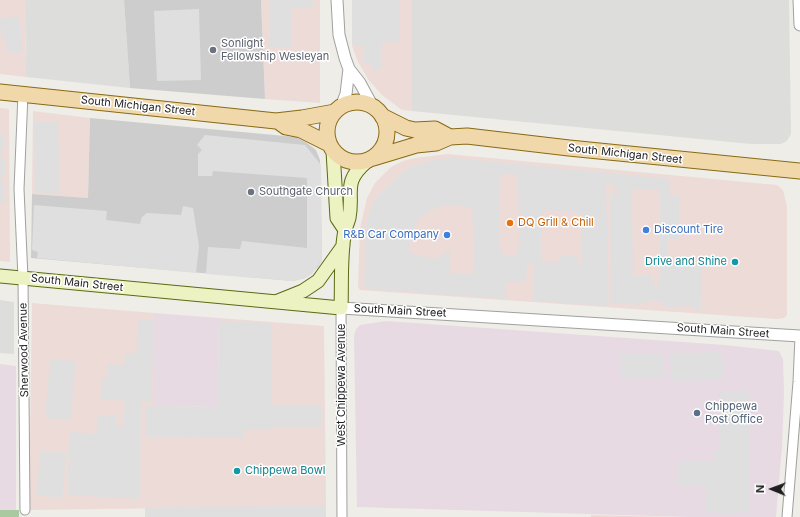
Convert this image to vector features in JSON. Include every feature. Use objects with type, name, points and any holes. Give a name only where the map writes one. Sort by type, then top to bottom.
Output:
[{"type":"main road","name":"South Michigan Street","points":[[0,92],[276,121],[302,118],[338,109]]},
{"type":"main road","points":[[357,102],[377,111],[387,133],[385,143],[380,151],[370,160],[349,162],[331,148],[327,127],[338,109],[357,102]]},
{"type":"main road","name":"South Michigan Street","points":[[377,111],[406,128],[415,130],[435,129],[450,137]]},
{"type":"main road","name":"South Michigan Street","points":[[276,121],[286,127],[301,130],[316,136],[331,148]]},
{"type":"main road","name":"South Michigan Street","points":[[370,160],[416,145],[436,144],[450,137],[467,136],[569,148],[800,171]]},
{"type":"main road","name":"West Chippewa Avenue","points":[[331,148],[337,218],[345,230]]},
{"type":"main road","name":"West Chippewa Avenue","points":[[342,308],[345,230],[349,217],[350,184],[358,169],[370,160]]},
{"type":"main road","points":[[275,303],[303,291],[318,281],[344,246]]},
{"type":"main road","name":"South Main Street","points":[[0,276],[275,303],[342,308]]},
{"type":"street","points":[[337,0],[339,35],[349,69],[360,83],[377,111]]},
{"type":"street","points":[[799,0],[800,25]]},
{"type":"street","points":[[338,109],[346,94],[349,69]]},
{"type":"street","name":"Sherwood Avenue","points":[[23,94],[19,189],[23,278],[25,510]]},
{"type":"street","name":"South Main Street","points":[[342,308],[800,337]]},
{"type":"street","name":"West Chippewa Avenue","points":[[342,308],[342,517]]},
{"type":"street","points":[[787,517],[798,382],[800,337]]},
{"type":"shaded area","points":[[0,0],[25,0],[26,77],[0,74]]},
{"type":"shaded area","points":[[25,0],[124,0],[130,88],[26,77]]},
{"type":"shaded area","points":[[124,0],[261,0],[265,99],[130,88]]},
{"type":"shaded area","points":[[261,0],[320,0],[320,103],[265,99]]},
{"type":"shaded area","points":[[270,0],[313,0],[313,7],[292,7],[292,47],[270,47]]},
{"type":"shaded area","points":[[352,0],[412,0],[412,111],[402,110],[382,95],[368,79],[358,62],[352,46]]},
{"type":"shaded area","points":[[352,0],[399,0],[400,42],[381,43],[381,69],[372,69],[372,63],[363,63],[363,46],[352,46]]},
{"type":"shaded area","points":[[412,0],[789,0],[791,134],[787,141],[781,144],[751,144],[412,111]]},
{"type":"shaded area","points":[[199,9],[201,80],[157,81],[154,11]]},
{"type":"shaded area","points":[[20,17],[22,53],[7,53],[6,38],[1,38],[0,18]]},
{"type":"shaded area","points":[[0,108],[9,109],[10,262],[0,261]]},
{"type":"shaded area","points":[[33,111],[90,118],[88,198],[32,194]]},
{"type":"shaded area","points":[[90,118],[296,137],[307,143],[316,150],[320,160],[322,260],[318,267],[305,278],[293,281],[31,258],[32,194],[88,198]]},
{"type":"shaded area","points":[[34,122],[57,122],[58,124],[60,194],[35,192]]},
{"type":"shaded area","points":[[0,134],[4,135],[5,146],[1,148],[1,160],[5,161],[5,175],[1,177],[1,184],[5,185],[4,204],[0,203]]},
{"type":"shaded area","points":[[205,135],[305,145],[321,165],[322,260],[312,274],[305,278],[293,281],[206,274],[208,247],[240,249],[242,241],[307,248],[307,178],[213,171],[212,176],[198,176],[198,154],[202,150],[197,145]]},
{"type":"shaded area","points":[[448,154],[777,185],[783,190],[787,207],[787,315],[784,318],[777,319],[360,290],[358,287],[360,228],[367,198],[375,183],[391,167],[403,161]]},
{"type":"shaded area","points":[[453,158],[670,179],[670,194],[672,196],[679,196],[679,239],[667,239],[667,266],[702,266],[701,311],[695,310],[693,306],[665,307],[660,301],[648,301],[638,305],[611,303],[610,194],[617,194],[617,191],[612,184],[606,183],[609,306],[534,301],[534,264],[527,264],[526,282],[505,282],[505,299],[368,289],[364,285],[366,225],[370,210],[376,198],[401,173],[410,167],[439,159]],"holes":[[[506,173],[514,174],[518,178],[519,248],[516,254],[510,257],[503,254],[500,249],[501,176]],[[632,190],[660,190],[660,285],[653,285],[652,275],[633,276]],[[446,205],[472,207],[474,248],[473,274],[449,273],[450,250],[434,259],[410,253],[409,239],[419,218],[431,210]],[[545,210],[581,213],[582,263],[578,263],[578,256],[560,256],[560,261],[548,263],[541,259],[541,215]]]},
{"type":"shaded area","points":[[34,205],[107,211],[106,220],[140,224],[142,217],[147,213],[181,215],[183,206],[193,208],[199,246],[196,273],[37,258],[38,252],[32,250]]},
{"type":"shaded area","points":[[0,300],[14,302],[14,354],[0,353]]},
{"type":"shaded area","points":[[32,303],[154,313],[154,406],[218,407],[219,318],[324,326],[326,506],[29,510]]},
{"type":"shaded area","points":[[154,313],[219,318],[218,407],[153,406]]},
{"type":"shaded area","points":[[139,319],[154,320],[151,402],[141,402],[140,499],[67,495],[70,432],[96,434],[98,415],[117,416],[116,426],[123,427],[125,401],[100,399],[102,380],[106,380],[108,364],[124,365],[126,353],[136,354]]},
{"type":"shaded area","points":[[219,321],[272,323],[272,405],[322,405],[322,427],[272,427],[272,430],[244,430],[244,438],[145,437],[145,406],[218,407]]},
{"type":"shaded area","points":[[386,321],[725,345],[779,351],[783,359],[784,392],[782,447],[776,517],[689,517],[357,507],[354,336],[356,329],[360,325]]},
{"type":"shaded area","points":[[719,352],[724,361],[724,372],[719,380],[671,381],[670,353]]},
{"type":"shaded area","points":[[620,354],[664,354],[664,378],[621,379]]},
{"type":"shaded area","points":[[50,359],[76,361],[70,421],[45,418]]},
{"type":"shaded area","points":[[0,364],[16,366],[16,510],[0,510]]},
{"type":"shaded area","points":[[719,392],[749,392],[749,513],[705,513],[705,486],[677,486],[677,462],[713,461],[713,449],[720,449]]},
{"type":"shaded area","points":[[41,450],[67,453],[62,498],[36,495]]},
{"type":"shaded area","points":[[326,506],[326,517],[145,517],[145,507]]},
{"type":"shaded area","points":[[591,515],[676,517],[591,517]]},
{"type":"green space","points":[[0,510],[19,510],[19,517],[0,517]]},
{"type":"place","name":"Sonlight Fellowship Wesleyan","points":[[213,50]]},
{"type":"place","name":"Southgate Church","points":[[251,192]]},
{"type":"place","name":"DQ Grill & Chill","points":[[510,223]]},
{"type":"place","name":"Discount Tire","points":[[646,230]]},
{"type":"place","name":"R&B Car Company","points":[[447,235]]},
{"type":"place","name":"Drive and Shine","points":[[735,262]]},
{"type":"place","name":"Chippewa Post Office","points":[[697,413]]},
{"type":"place","name":"Chippewa Bowl","points":[[237,471]]}]
